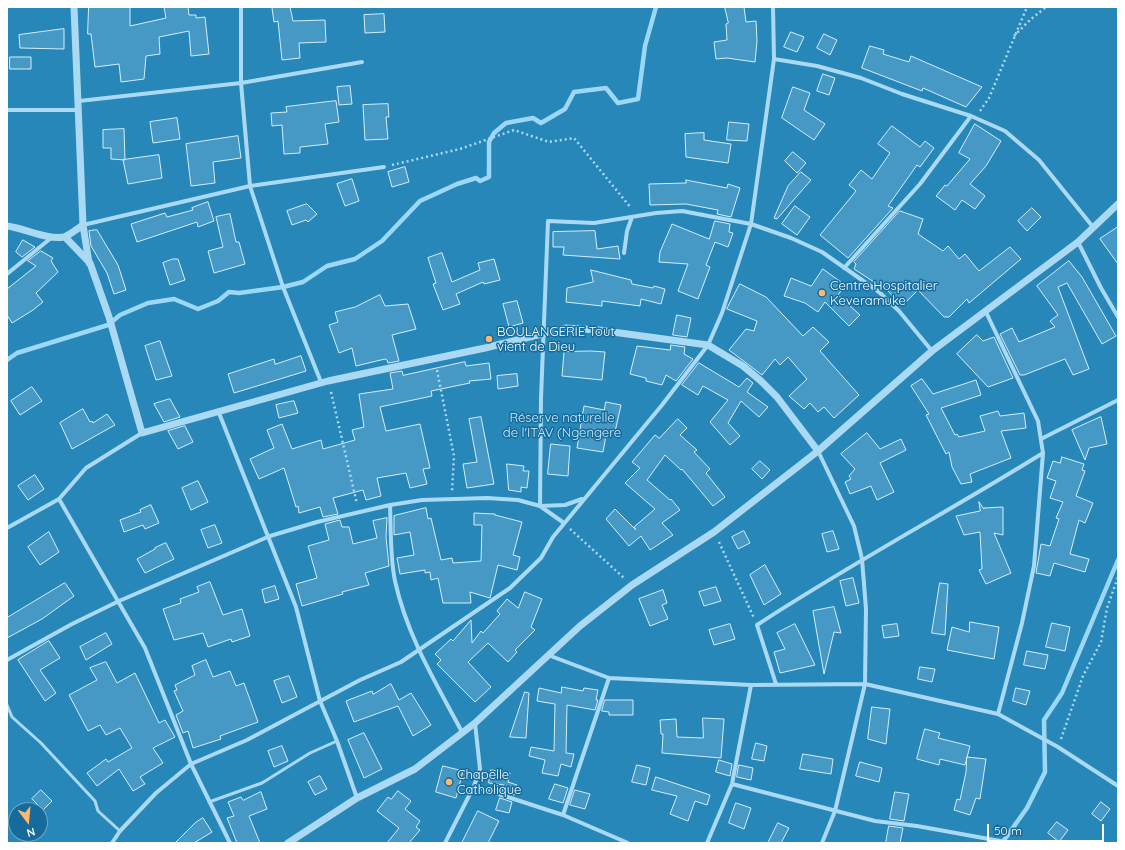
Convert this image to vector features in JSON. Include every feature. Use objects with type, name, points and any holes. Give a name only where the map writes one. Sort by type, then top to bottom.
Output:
[{"type":"street","points":[[74,7],[83,225],[90,264],[109,317],[142,433]]},
{"type":"street","points":[[241,7],[241,83],[250,186],[288,301],[325,381]]},
{"type":"street","points":[[112,843],[120,831],[156,793],[191,764],[247,740],[360,680],[401,662],[510,588],[527,574],[541,558],[553,537],[564,523],[662,405],[708,345],[722,313],[751,224],[774,59],[773,7]]},
{"type":"street","points":[[774,59],[817,66],[861,78],[902,94],[971,116],[1005,130],[1039,160],[1093,227]]},
{"type":"street","points":[[79,102],[241,83],[362,62]]},
{"type":"street","points":[[7,110],[79,110]]},
{"type":"street","points":[[844,268],[920,184],[971,116]]},
{"type":"street","points":[[7,226],[22,228],[52,237],[65,237],[83,225],[250,186],[384,167]]},
{"type":"street","points":[[288,843],[357,798],[414,769],[475,723],[548,655],[632,585],[714,532],[818,451],[932,351],[1078,242],[1118,204]]},
{"type":"street","points":[[540,506],[541,398],[545,333],[545,256],[548,221],[594,223],[682,211],[751,224],[798,241],[822,252],[879,292],[899,312],[932,351]]},
{"type":"street","points":[[624,253],[627,231],[632,217]]},
{"type":"street","points":[[7,274],[52,237]]},
{"type":"street","points":[[65,237],[90,264]]},
{"type":"street","points":[[1078,242],[1101,288],[1118,317]]},
{"type":"street","points":[[985,310],[1038,421],[1043,453],[1034,566],[1022,623],[998,714]]},
{"type":"street","points":[[7,528],[59,499],[86,468],[142,433],[219,413],[325,381],[566,328],[708,345],[742,366],[761,381],[777,397],[818,451],[854,526],[862,559],[866,609],[865,684],[835,811],[822,843]]},
{"type":"street","points":[[1041,439],[1118,400]]},
{"type":"street","points":[[219,413],[270,536],[296,607],[320,701],[337,741],[357,798]]},
{"type":"street","points":[[776,684],[757,625],[862,559],[962,503],[1043,453]]},
{"type":"street","points":[[7,660],[72,624],[119,601],[270,536],[317,522],[390,505],[452,498],[518,500],[540,506],[565,505],[584,499]]},
{"type":"street","points":[[59,499],[145,648],[191,764],[230,843]]},
{"type":"street","points":[[390,505],[395,580],[407,622],[419,651],[462,732]]},
{"type":"street","points":[[540,506],[564,523]]},
{"type":"street","points":[[548,655],[609,678],[751,685],[865,684],[998,714],[1058,747],[1118,786]]},
{"type":"street","points":[[563,815],[609,678]]},
{"type":"street","points":[[707,843],[732,784],[751,685]]},
{"type":"street","points":[[445,843],[474,786],[480,769],[475,723]]},
{"type":"street","points":[[732,784],[875,821],[917,826],[1011,843]]},
{"type":"street","points":[[474,786],[563,815],[628,843]]},
{"type":"lane","points":[[7,705],[12,717],[41,743],[95,801],[98,811],[120,831]]},
{"type":"lane","points":[[209,802],[262,783],[310,753],[337,741]]},
{"type":"path","points":[[976,118],[989,98],[1026,7]]},
{"type":"path","points":[[1013,38],[1031,19],[1046,7]]},
{"type":"path","points":[[384,167],[460,149],[514,130],[549,142],[574,138],[638,216]]},
{"type":"path","points":[[435,357],[454,456],[452,498]]},
{"type":"path","points":[[325,381],[359,512]]},
{"type":"path","points":[[564,523],[632,585]]},
{"type":"path","points":[[714,532],[757,625]]},
{"type":"path","points":[[1058,747],[1083,676],[1101,642],[1107,608],[1118,578]]},
{"type":"green space","name":"Réserve naturelle de l'ITAV (Ngengere","points":[[7,7],[1118,7],[1118,843],[7,843]]},
{"type":"building","points":[[89,7],[130,7],[130,26],[166,18],[164,7],[188,7],[189,15],[196,15],[196,18],[205,17],[209,54],[191,56],[189,31],[159,37],[160,54],[146,56],[144,79],[121,82],[119,64],[95,67],[91,34],[88,34]]},
{"type":"building","points":[[290,7],[293,21],[325,20],[326,42],[299,43],[300,58],[282,60],[278,21],[274,22],[272,8]]},
{"type":"building","points":[[725,7],[744,7],[746,22],[756,21],[757,41],[755,62],[727,58],[716,59],[714,42],[727,40],[726,24],[728,23]]},
{"type":"building","points":[[384,14],[385,32],[365,33],[364,15]]},
{"type":"building","points":[[64,29],[64,49],[20,48],[19,35]]},
{"type":"building","points":[[791,32],[804,37],[797,52],[784,47]]},
{"type":"building","points":[[824,34],[837,40],[830,55],[817,48]]},
{"type":"building","points":[[870,46],[884,50],[883,54],[909,62],[911,56],[982,87],[966,107],[923,88],[922,91],[862,68]]},
{"type":"building","points":[[10,57],[31,57],[31,69],[10,69]]},
{"type":"building","points":[[823,74],[835,78],[829,95],[817,91]]},
{"type":"building","points":[[350,86],[352,104],[339,105],[337,87]]},
{"type":"building","points":[[793,87],[810,93],[804,110],[825,124],[814,140],[782,118]]},
{"type":"building","points":[[336,101],[339,122],[325,124],[328,144],[300,147],[300,153],[284,154],[282,125],[272,126],[271,113],[287,112],[286,107]]},
{"type":"building","points":[[388,104],[389,117],[386,117],[388,139],[365,140],[363,105]]},
{"type":"building","points":[[177,118],[180,139],[153,143],[150,122]]},
{"type":"building","points":[[729,122],[749,124],[747,141],[727,140]]},
{"type":"building","points":[[975,124],[1001,141],[986,166],[970,184],[985,196],[975,209],[962,200],[955,210],[936,196],[945,185],[947,186],[970,159],[959,153]]},
{"type":"building","points":[[892,126],[920,147],[925,141],[934,148],[920,167],[917,165],[888,206],[893,208],[848,258],[820,235],[856,191],[849,185],[861,170],[872,179],[890,153],[878,144]]},
{"type":"building","points":[[124,129],[125,160],[111,159],[111,148],[103,148],[103,130]]},
{"type":"building","points":[[704,133],[704,140],[731,144],[728,163],[686,157],[685,134]]},
{"type":"building","points":[[238,136],[241,158],[213,162],[215,183],[191,186],[186,144]]},
{"type":"building","points":[[793,152],[806,163],[797,173],[785,161]]},
{"type":"building","points":[[159,155],[162,178],[128,184],[123,160]]},
{"type":"building","points":[[405,167],[409,182],[392,187],[388,172]]},
{"type":"building","points":[[801,172],[811,180],[777,219],[774,218],[788,186]]},
{"type":"building","points":[[352,179],[359,201],[345,206],[337,184]]},
{"type":"building","points":[[686,180],[727,188],[728,184],[740,188],[731,217],[717,214],[718,210],[686,204],[650,205],[649,184],[686,183]]},
{"type":"building","points":[[208,202],[214,221],[198,227],[197,222],[137,242],[131,224],[165,213],[167,217],[193,210],[192,208]]},
{"type":"building","points":[[307,204],[317,214],[308,222],[306,220],[292,225],[287,211]]},
{"type":"building","points":[[795,206],[810,217],[797,235],[782,224]]},
{"type":"building","points":[[1032,208],[1041,217],[1027,231],[1018,221]]},
{"type":"building","points":[[900,211],[923,219],[918,234],[943,251],[948,246],[959,259],[965,254],[979,271],[1010,247],[1021,259],[969,303],[967,299],[949,317],[944,317],[918,290],[902,306],[888,291],[854,269],[856,264],[854,262]]},
{"type":"building","points":[[230,214],[236,242],[239,242],[245,264],[214,273],[208,251],[223,247],[216,217]]},
{"type":"building","points":[[715,221],[730,224],[729,232],[733,233],[728,247],[715,242],[706,265],[710,267],[698,299],[678,291],[688,264],[659,262],[660,252],[672,224],[709,239]]},
{"type":"building","points":[[1118,227],[1118,264],[1100,239]]},
{"type":"building","points":[[97,230],[118,265],[126,290],[114,294],[107,273],[91,246],[89,231]]},
{"type":"building","points":[[595,231],[597,249],[618,246],[620,259],[563,255],[564,247],[553,247],[553,232]]},
{"type":"building","points":[[23,240],[35,247],[22,257],[16,252]]},
{"type":"building","points":[[41,251],[53,258],[51,261],[58,272],[36,293],[43,302],[12,323],[7,315],[7,289],[36,266],[28,261]]},
{"type":"building","points":[[442,253],[452,282],[480,270],[478,263],[494,259],[500,280],[484,284],[483,282],[456,294],[460,304],[443,310],[433,284],[436,283],[428,258]]},
{"type":"building","points":[[173,259],[178,259],[185,280],[170,285],[163,263]]},
{"type":"building","points":[[1069,261],[1082,277],[1116,336],[1102,344],[1067,283],[1058,287],[1089,369],[1073,375],[1065,359],[1024,375],[1020,375],[1000,334],[1012,328],[1019,342],[1055,327],[1050,321],[1058,315],[1037,286]]},
{"type":"building","points":[[823,269],[845,285],[838,295],[860,315],[849,326],[825,302],[818,312],[805,303],[784,296],[791,278],[811,286]]},
{"type":"building","points":[[591,270],[631,280],[632,284],[653,288],[654,286],[665,289],[661,304],[641,299],[640,306],[602,301],[602,306],[566,302],[567,288],[593,282]]},
{"type":"building","points":[[740,284],[766,297],[803,336],[813,327],[829,342],[820,351],[859,395],[834,418],[824,407],[818,412],[810,403],[804,409],[789,396],[807,379],[788,357],[780,365],[775,359],[762,375],[729,350],[746,329],[754,331],[757,321],[727,309]]},
{"type":"building","points":[[380,295],[385,306],[408,304],[416,329],[392,335],[399,361],[388,363],[385,359],[356,366],[352,348],[339,353],[329,325],[338,322],[335,312],[355,307]]},
{"type":"building","points":[[517,301],[523,323],[509,327],[503,304]]},
{"type":"building","points":[[677,315],[691,318],[687,337],[673,335]]},
{"type":"building","points":[[977,335],[983,341],[994,337],[1013,378],[988,387],[957,354]]},
{"type":"building","points":[[160,341],[172,376],[156,380],[145,346]]},
{"type":"building","points":[[671,345],[685,347],[684,354],[693,359],[676,381],[666,375],[662,385],[646,381],[646,378],[630,374],[637,346],[670,350]]},
{"type":"building","points":[[564,352],[605,352],[602,380],[562,376]]},
{"type":"building","points":[[301,356],[306,371],[234,393],[228,374],[274,359],[275,364]]},
{"type":"building","points":[[465,362],[466,366],[489,363],[491,379],[469,381],[470,383],[431,391],[432,396],[380,407],[386,431],[420,424],[430,468],[423,469],[427,484],[410,488],[406,473],[377,478],[381,496],[366,500],[363,490],[333,498],[338,514],[323,517],[320,507],[299,513],[298,506],[296,507],[284,468],[259,479],[250,459],[274,448],[267,430],[282,424],[292,449],[321,440],[323,449],[355,440],[352,430],[364,427],[359,394],[393,389],[390,373],[402,371],[403,375]]},
{"type":"building","points":[[699,363],[739,387],[747,378],[753,383],[747,392],[768,407],[759,417],[741,401],[728,423],[740,436],[730,445],[710,422],[728,400],[703,386],[698,395],[682,385]]},
{"type":"building","points":[[517,374],[518,386],[498,389],[497,376]]},
{"type":"building","points":[[922,379],[933,394],[976,380],[981,395],[941,408],[955,435],[957,434],[959,437],[985,431],[980,416],[998,411],[1000,416],[1024,413],[1026,428],[1001,431],[1011,458],[970,474],[972,482],[961,484],[952,467],[949,452],[946,454],[926,415],[929,414],[911,386]]},
{"type":"building","points":[[32,387],[42,401],[20,415],[11,401]]},
{"type":"building","points":[[170,399],[180,417],[164,422],[154,404]]},
{"type":"building","points":[[294,401],[298,413],[279,418],[276,405]]},
{"type":"building","points":[[606,402],[621,405],[615,432],[607,430],[603,452],[577,448],[584,406],[604,410]]},
{"type":"building","points":[[83,409],[90,422],[92,421],[93,423],[107,414],[115,425],[72,449],[60,423]]},
{"type":"building","points":[[481,417],[494,484],[467,488],[463,464],[477,462],[469,419]]},
{"type":"building","points":[[1101,417],[1107,444],[1089,448],[1085,460],[1072,430]]},
{"type":"building","points":[[678,419],[687,428],[680,435],[697,450],[694,452],[710,469],[706,473],[725,497],[713,506],[682,469],[681,470],[665,455],[647,480],[670,500],[671,499],[680,510],[662,523],[673,535],[650,550],[641,536],[629,546],[606,519],[615,509],[636,530],[634,527],[655,509],[625,483],[640,468],[632,462],[655,435],[659,438]]},
{"type":"building","points":[[185,426],[193,442],[178,449],[168,431]]},
{"type":"building","points":[[867,433],[880,449],[901,439],[906,450],[880,463],[894,492],[877,500],[871,486],[850,494],[845,482],[851,479],[849,476],[855,469],[841,454]]},
{"type":"building","points":[[551,444],[570,446],[568,476],[548,474]]},
{"type":"building","points":[[1062,457],[1084,464],[1082,470],[1085,471],[1076,496],[1093,503],[1085,523],[1079,520],[1070,554],[1089,559],[1085,572],[1054,563],[1050,576],[1036,573],[1041,544],[1050,546],[1059,519],[1056,518],[1063,502],[1050,498],[1056,481],[1047,478],[1053,461],[1060,463]]},
{"type":"building","points":[[760,461],[770,470],[762,479],[752,469]]},
{"type":"building","points":[[507,464],[524,466],[523,471],[529,471],[527,488],[521,487],[521,492],[509,490]]},
{"type":"building","points":[[35,475],[44,489],[28,500],[18,486]]},
{"type":"building","points":[[198,481],[208,502],[191,510],[182,488]]},
{"type":"building","points":[[979,502],[984,509],[1003,507],[1003,535],[994,533],[1011,573],[986,584],[979,570],[982,569],[980,532],[964,535],[956,516],[980,511]]},
{"type":"building","points":[[151,505],[159,523],[145,529],[143,525],[124,532],[120,520],[141,512],[140,510]]},
{"type":"building","points":[[426,508],[428,519],[431,518],[441,560],[452,558],[453,563],[481,561],[482,525],[474,525],[474,513],[495,514],[522,522],[513,555],[520,557],[517,570],[498,565],[490,598],[470,592],[471,603],[443,603],[438,578],[431,580],[430,572],[425,573],[425,570],[400,574],[397,558],[414,555],[410,532],[394,535],[394,516]]},
{"type":"building","points":[[387,518],[386,537],[389,566],[365,573],[369,585],[342,592],[343,594],[302,606],[296,584],[317,578],[308,546],[329,540],[325,524],[340,520],[342,527],[349,527],[353,544],[377,538],[373,521]]},
{"type":"building","points":[[215,525],[222,543],[208,548],[201,530]]},
{"type":"building","points":[[744,531],[750,543],[738,549],[732,537]]},
{"type":"building","points":[[833,531],[839,549],[827,552],[822,534]]},
{"type":"building","points":[[49,532],[59,552],[40,565],[28,547]]},
{"type":"building","points":[[166,543],[174,559],[145,573],[137,559]]},
{"type":"building","points":[[765,565],[781,594],[764,605],[750,575]]},
{"type":"building","points":[[853,578],[859,603],[846,606],[840,581]]},
{"type":"building","points":[[210,582],[223,615],[242,609],[250,636],[232,642],[231,639],[208,647],[203,633],[174,640],[163,609],[181,603],[180,599],[199,592],[197,587]]},
{"type":"building","points":[[65,583],[74,596],[42,619],[7,638],[7,618]]},
{"type":"building","points":[[940,583],[948,584],[945,635],[932,633]]},
{"type":"building","points":[[275,586],[279,599],[265,603],[262,590]]},
{"type":"building","points":[[716,587],[721,601],[704,606],[699,592]]},
{"type":"building","points":[[663,590],[667,603],[662,605],[668,619],[650,626],[639,599]]},
{"type":"building","points":[[525,592],[542,599],[531,627],[535,630],[515,650],[517,652],[508,662],[488,643],[468,662],[491,687],[475,702],[437,664],[441,660],[435,654],[451,639],[453,641],[471,620],[472,643],[481,631],[483,633],[500,614],[497,611],[507,599],[518,608]]},
{"type":"building","points":[[834,607],[841,633],[834,632],[824,674],[813,611]]},
{"type":"building","points":[[970,622],[999,627],[994,659],[947,650],[952,627],[969,632]]},
{"type":"building","points":[[1052,623],[1070,627],[1065,651],[1046,647]]},
{"type":"building","points":[[730,624],[735,639],[714,645],[709,630]]},
{"type":"building","points":[[795,624],[815,665],[780,673],[774,652],[785,649],[777,633]]},
{"type":"building","points":[[897,624],[899,636],[884,638],[882,626]]},
{"type":"building","points":[[106,633],[112,644],[86,660],[80,647]]},
{"type":"building","points":[[49,641],[60,658],[40,670],[56,693],[45,701],[18,660]]},
{"type":"building","points":[[1027,651],[1048,655],[1045,669],[1024,665]]},
{"type":"building","points":[[206,660],[213,677],[230,671],[236,686],[244,683],[258,722],[220,736],[221,739],[193,748],[188,731],[183,733],[176,715],[183,711],[174,691],[177,690],[175,685],[195,675],[192,666]]},
{"type":"building","points":[[106,662],[117,683],[135,673],[159,723],[165,720],[175,737],[153,748],[163,763],[140,777],[145,784],[133,791],[119,769],[97,786],[87,773],[106,759],[108,762],[132,748],[120,728],[106,735],[100,725],[88,731],[69,695],[97,680],[90,668]]},
{"type":"building","points":[[920,667],[935,669],[932,682],[918,679]]},
{"type":"building","points":[[289,676],[297,697],[282,703],[274,681]]},
{"type":"building","points":[[391,684],[399,700],[411,693],[431,725],[413,736],[398,706],[354,722],[346,701],[372,691],[373,694]]},
{"type":"building","points":[[562,687],[583,691],[584,688],[598,690],[596,700],[598,700],[595,710],[567,705],[566,753],[574,754],[571,767],[561,764],[558,776],[542,773],[545,760],[529,756],[531,747],[554,751],[555,704],[537,701],[539,688],[561,693]]},
{"type":"building","points":[[1016,688],[1030,691],[1026,705],[1013,701]]},
{"type":"building","points":[[525,692],[529,693],[526,738],[510,737]]},
{"type":"building","points":[[605,700],[633,700],[633,715],[609,715],[609,712],[602,711]]},
{"type":"building","points":[[872,707],[890,709],[886,744],[868,739]]},
{"type":"building","points":[[703,718],[724,719],[721,758],[662,753],[663,734],[661,734],[660,720],[676,719],[677,737],[703,738]]},
{"type":"building","points":[[925,729],[940,733],[938,738],[970,746],[965,765],[940,759],[939,765],[917,759]]},
{"type":"building","points":[[364,733],[382,769],[364,778],[348,740]]},
{"type":"building","points":[[756,743],[767,746],[764,761],[752,759]]},
{"type":"building","points":[[282,746],[288,761],[274,767],[268,751]]},
{"type":"building","points":[[803,754],[833,759],[831,774],[800,769]]},
{"type":"building","points":[[967,757],[986,759],[980,799],[976,798],[970,815],[954,810],[957,799],[960,800],[966,772]]},
{"type":"building","points":[[719,760],[732,764],[730,776],[716,772]]},
{"type":"building","points":[[860,762],[882,768],[879,782],[856,776]]},
{"type":"building","points":[[637,765],[650,768],[646,785],[632,782]]},
{"type":"building","points":[[739,765],[753,768],[751,780],[737,777]]},
{"type":"building","name":"Chapelle Catholique","points":[[443,766],[463,771],[456,798],[436,792]]},
{"type":"building","points":[[491,770],[510,773],[508,782],[517,785],[514,795],[502,791],[504,785],[489,783]]},
{"type":"building","points":[[320,776],[327,789],[315,795],[308,782]]},
{"type":"building","points":[[656,777],[710,795],[707,805],[695,801],[688,821],[670,814],[677,796],[652,790]]},
{"type":"building","points":[[555,784],[568,788],[563,803],[549,799]]},
{"type":"building","points":[[41,790],[52,801],[48,805],[48,802],[35,802],[32,799]]},
{"type":"building","points":[[575,790],[590,794],[585,809],[570,805]]},
{"type":"building","points":[[398,791],[411,801],[405,809],[420,821],[416,827],[420,830],[409,843],[387,843],[399,828],[377,811],[388,797],[391,799]]},
{"type":"building","points":[[261,792],[267,809],[249,816],[260,843],[237,843],[227,818],[234,816],[228,802],[241,797],[243,800]]},
{"type":"building","points":[[895,792],[909,794],[904,821],[890,819]]},
{"type":"building","points":[[500,798],[512,802],[509,813],[496,810]]},
{"type":"building","points":[[1101,802],[1110,809],[1101,821],[1092,814]]},
{"type":"building","points":[[736,803],[751,808],[744,829],[729,823]]},
{"type":"building","points":[[478,811],[499,821],[488,843],[462,843]]},
{"type":"building","points":[[203,818],[212,832],[194,843],[175,843],[195,823]]},
{"type":"building","points":[[1057,822],[1068,830],[1059,842],[1048,833]]},
{"type":"building","points":[[778,823],[789,828],[781,843],[768,843]]},
{"type":"building","points":[[889,826],[903,828],[900,843],[886,843]]},
{"type":"waterway","points":[[7,360],[17,353],[108,325],[120,315],[148,303],[174,299],[198,309],[218,301],[229,292],[239,293],[283,287],[303,282],[327,266],[355,259],[382,241],[420,201],[457,184],[476,178],[480,181],[489,177],[489,142],[494,133],[506,123],[533,118],[541,123],[565,109],[574,92],[606,88],[618,103],[638,99],[645,46],[656,7]]},
{"type":"waterway","points":[[1002,843],[1027,808],[1045,772],[1044,720],[1062,693],[1118,560]]},
{"type":"place","name":"Centre Hospitalier Keveramuke","points":[[822,293]]},
{"type":"place","name":"BOULANGERIE Tout vient de Dieu","points":[[489,339]]},
{"type":"place","name":"Chapelle Catholique","points":[[449,782]]}]
